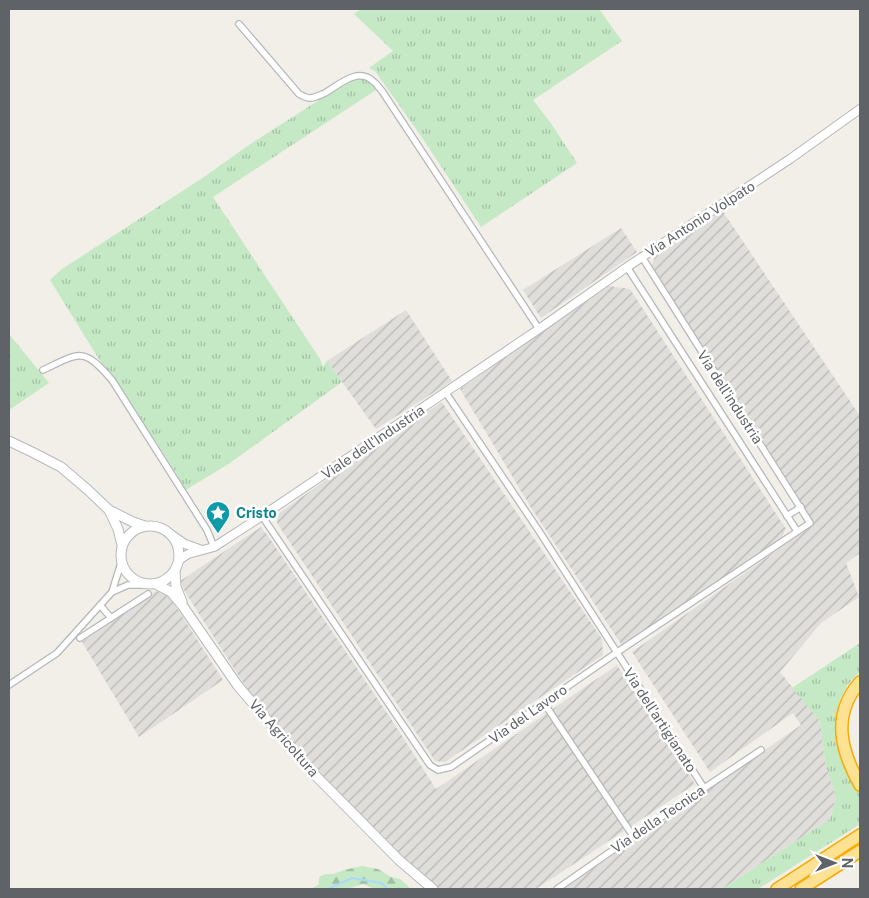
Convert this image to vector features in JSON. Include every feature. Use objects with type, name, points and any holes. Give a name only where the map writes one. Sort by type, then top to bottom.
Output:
[{"type":"highway","points":[[860,682],[851,694],[842,717],[844,749],[850,767],[860,785]]},
{"type":"highway","points":[[860,692],[850,710],[848,736],[852,754],[860,774]]},
{"type":"highway","points":[[777,889],[860,835]]},
{"type":"highway","points":[[800,889],[860,851]]},
{"type":"main road","points":[[9,441],[61,467],[109,510],[145,526]]},
{"type":"main road","points":[[109,510],[118,529],[122,545]]},
{"type":"main road","points":[[152,526],[166,531],[173,536],[179,552],[179,560],[175,571],[164,582],[145,585],[137,582],[125,571],[120,554],[122,545],[126,538],[138,528],[152,526]]},
{"type":"main road","name":"Via Agricoltura","points":[[175,571],[176,586],[182,605]]},
{"type":"main road","name":"Via Agricoltura","points":[[156,584],[170,592],[182,605],[238,686],[313,773],[399,860],[433,889]]},
{"type":"street","points":[[239,24],[299,94],[308,98],[314,98],[348,78],[356,76],[366,77],[373,81],[382,91],[539,329]]},
{"type":"street","name":"Via Antonio Volpato","points":[[539,329],[627,267],[790,159],[860,109]]},
{"type":"street","name":"Via dell'industria","points":[[616,653],[810,523],[642,258]]},
{"type":"street","name":"Via dell'industria","points":[[627,267],[797,531]]},
{"type":"street","name":"Viale dell'Industria","points":[[179,560],[188,554],[214,548],[539,329]]},
{"type":"street","points":[[43,370],[71,356],[81,355],[92,359],[100,366],[112,380],[207,530],[214,548]]},
{"type":"street","points":[[446,393],[539,531],[616,653]]},
{"type":"street","points":[[787,516],[801,507]]},
{"type":"street","name":"Via del Lavoro","points":[[262,516],[430,765],[438,770],[451,767],[616,653]]},
{"type":"street","points":[[166,531],[185,544],[204,551]]},
{"type":"street","points":[[112,592],[122,563]]},
{"type":"street","points":[[9,685],[57,653],[112,592],[128,585],[145,585]]},
{"type":"street","points":[[80,638],[148,594]]},
{"type":"street","points":[[100,605],[111,618]]},
{"type":"street","name":"Via dell'artigianato","points":[[616,653],[704,788]]},
{"type":"street","points":[[544,703],[633,836]]},
{"type":"street","name":"Via della Tecnica","points":[[557,889],[761,750]]},
{"type":"shaded area","points":[[722,210],[860,416],[860,553],[846,563],[859,597],[821,623],[780,672],[820,721],[825,762],[836,797],[830,819],[722,889],[564,889],[801,725],[793,713],[710,772],[632,652],[813,525],[652,266],[655,254]]},
{"type":"shaded area","points":[[621,228],[637,252],[541,318],[523,290]]},
{"type":"shaded area","points":[[609,286],[630,289],[786,529],[782,537],[623,647],[530,506],[460,389]]},
{"type":"shaded area","points":[[406,310],[452,381],[376,429],[327,361]]},
{"type":"shaded area","points":[[442,402],[602,639],[603,655],[445,762],[435,761],[277,523],[278,514],[383,439]]},
{"type":"shaded area","points":[[261,527],[436,789],[617,665],[695,784],[536,889],[439,889],[412,869],[267,720],[185,592],[180,581]]},
{"type":"shaded area","points":[[156,591],[168,594],[223,680],[139,737],[82,642]]},
{"type":"green space","points":[[361,9],[599,9],[622,41],[533,100],[577,163],[481,227],[421,136],[375,71],[369,68],[393,51],[354,14]]},
{"type":"green space","points":[[355,77],[368,78],[376,90],[213,197],[320,359],[323,367],[327,361],[342,382],[230,463],[184,491],[178,476],[113,375],[105,369],[50,280],[62,269]]},
{"type":"green space","points":[[9,334],[49,383],[9,410]]},
{"type":"green space","points":[[860,643],[860,672],[846,687],[838,706],[836,736],[843,763],[860,796],[860,824],[758,889],[722,889],[830,819],[836,797],[825,762],[820,721],[792,688]]},
{"type":"green space","points":[[362,866],[378,869],[391,877],[400,879],[411,889],[381,890],[364,884],[347,889],[311,889],[319,884],[319,877],[325,874],[333,874]]},
{"type":"waterway","points":[[328,889],[352,878],[381,883],[388,889]]},
{"type":"place","name":"Cristo","points":[[218,534]]}]
